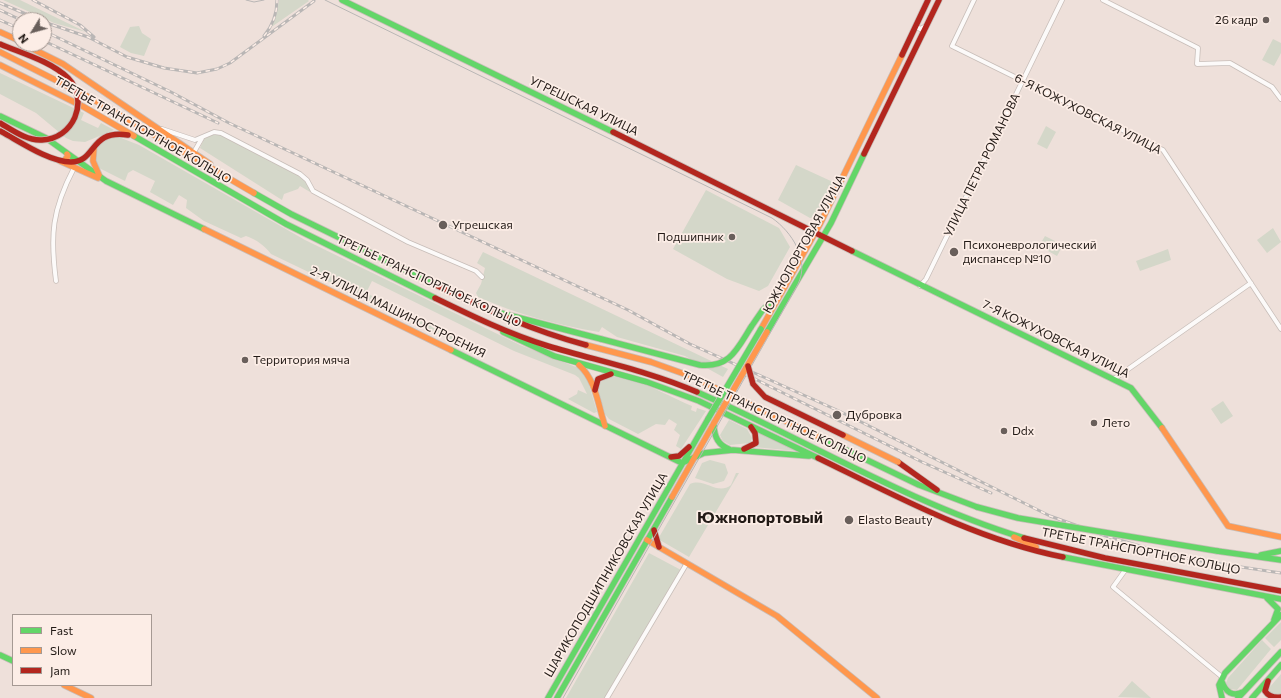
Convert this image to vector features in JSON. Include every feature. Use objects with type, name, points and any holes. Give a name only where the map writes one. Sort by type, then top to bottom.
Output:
[{"type":"main road","name":"УГРЕШСКАЯ УЛИЦА","points":[[342,0],[816,232]]},
{"type":"main road","name":"ЮЖНОПОРТОВАЯ УЛИЦА","points":[[682,462],[761,329],[816,232],[928,0]]},
{"type":"main road","name":"ЮЖНОПОРТОВАЯ УЛИЦА","points":[[687,472],[823,236],[867,151],[919,39],[939,0]]},
{"type":"main road","points":[[0,34],[12,39]]},
{"type":"main road","points":[[0,44],[65,75],[75,88],[79,102],[78,113],[71,127],[62,135],[53,139],[32,139],[0,123]]},
{"type":"main road","name":"ТРЕТЬЕ ТРАНСПОРТНОЕ КОЛЬЦО","points":[[0,52],[89,97],[291,214],[471,303],[504,318],[543,332],[651,362],[690,376],[918,485],[958,501],[1018,518],[1242,555],[1281,560]]},
{"type":"main road","points":[[40,52],[62,64],[156,126],[236,183]]},
{"type":"main road","name":"ТРЕТЬЕ ТРАНСПОРТНОЕ КОЛЬЦО","points":[[0,65],[84,107],[286,224],[485,323],[547,346],[648,373],[686,387],[934,505],[1002,531],[1084,553],[1281,591]]},
{"type":"main road","name":"2-Я УЛИЦА МАШИНОСТРОЕНИЯ","points":[[0,116],[46,138],[76,161],[106,181]]},
{"type":"main road","name":"2-Я УЛИЦА МАШИНОСТРОЕНИЯ","points":[[0,130],[74,168],[106,181],[605,426],[682,462]]},
{"type":"main road","points":[[57,158],[64,161],[76,161],[88,154],[104,137],[115,133],[128,134],[142,140]]},
{"type":"main road","points":[[95,145],[93,152],[93,164],[98,174],[106,181]]},
{"type":"main road","points":[[64,161],[68,156],[67,154]]},
{"type":"main road","name":"7-Я КОЖУХОВСКАЯ УЛИЦА","points":[[816,232],[920,286],[1114,379],[1135,391],[1228,526],[1281,537]]},
{"type":"main road","points":[[792,274],[796,273],[798,278]]},
{"type":"main road","points":[[471,303],[519,318],[700,365],[714,366],[722,364],[733,356],[762,311],[783,289]]},
{"type":"main road","points":[[485,323],[545,353],[678,393],[951,520],[989,536],[1049,554],[1281,599]]},
{"type":"main road","points":[[576,363],[587,373],[605,426]]},
{"type":"main road","points":[[748,366],[752,383],[761,394],[898,462],[932,487],[958,501]]},
{"type":"main road","points":[[596,396],[595,385],[598,379],[608,375],[618,375]]},
{"type":"main road","points":[[714,423],[714,434],[718,442],[723,447],[736,450],[804,455],[825,461]]},
{"type":"main road","points":[[684,477],[682,462],[707,452],[750,448],[756,443],[755,432],[746,424]]},
{"type":"main road","points":[[671,457],[676,457],[682,454],[695,440]]},
{"type":"main road","name":"ШАРИКОПОДШИПНИКОВСКАЯ УЛИЦА","points":[[548,698],[682,462]]},
{"type":"main road","name":"ШАРИКОПОДШИПНИКОВСКАЯ УЛИЦА","points":[[557,698],[687,472]]},
{"type":"main road","points":[[646,526],[647,540]]},
{"type":"main road","points":[[654,530],[659,547]]},
{"type":"main road","points":[[1002,531],[1049,554]]},
{"type":"main road","points":[[633,547],[642,541],[647,540],[777,616],[877,698]]},
{"type":"main road","points":[[639,555],[647,548],[659,547]]},
{"type":"main road","points":[[1269,554],[1281,551]]},
{"type":"main road","points":[[1242,555],[1281,555]]},
{"type":"main road","points":[[1265,597],[1278,609],[1272,623]]},
{"type":"main road","points":[[1222,698],[1220,685],[1222,678],[1281,615]]},
{"type":"main road","points":[[1238,698],[1281,652]]},
{"type":"main road","points":[[0,655],[12,661]]},
{"type":"main road","points":[[1252,698],[1281,665]]},
{"type":"main road","points":[[1222,678],[1223,688],[1229,694],[1236,695],[1244,692]]},
{"type":"main road","points":[[1269,679],[1265,691],[1271,697],[1281,698]]},
{"type":"main road","points":[[66,686],[91,698]]},
{"type":"street","name":"6-Я КОЖУХОВСКАЯ УЛИЦА","points":[[974,0],[952,46],[1163,150],[1281,329]]},
{"type":"street","name":"УЛИЦА ПЕТРА РОМАНОВА","points":[[920,286],[926,279],[1062,0]]},
{"type":"street","points":[[1103,0],[1198,48],[1197,64],[1230,63],[1272,87],[1281,99]]},
{"type":"street","points":[[917,22],[918,28],[922,29],[926,26]]},
{"type":"street","points":[[910,35],[914,32],[918,33],[919,39]]},
{"type":"street","points":[[156,126],[195,140],[214,132],[221,133],[300,174],[307,180],[313,191],[408,242],[476,271],[482,277]]},
{"type":"street","points":[[194,152],[202,138]]},
{"type":"street","points":[[56,281],[53,249],[53,226],[59,200],[74,168]]},
{"type":"street","points":[[1114,379],[1251,283]]},
{"type":"street","points":[[607,698],[687,563]]},
{"type":"street","points":[[1126,569],[1113,587],[1222,678]]},
{"type":"shaded area","points":[[3,0],[20,0],[45,12],[30,12]]},
{"type":"shaded area","points":[[279,0],[309,1],[270,28],[277,12]]},
{"type":"shaded area","points":[[52,16],[86,32],[52,22]]},
{"type":"shaded area","points":[[139,26],[142,33],[151,39],[144,56],[131,53],[120,47],[130,27]]},
{"type":"shaded area","points":[[1273,39],[1281,43],[1281,53],[1274,66],[1262,60]]},
{"type":"shaded area","points":[[0,73],[84,113],[81,120],[98,128],[101,123],[114,130],[85,142],[73,141],[66,138],[36,113],[0,94]]},
{"type":"shaded area","points":[[1046,126],[1056,132],[1047,149],[1037,144]]},
{"type":"shaded area","points":[[214,134],[221,135],[304,178],[311,190],[310,192],[300,186],[298,189],[284,194],[282,200],[200,148],[204,139]]},
{"type":"shaded area","points":[[116,136],[139,145],[305,240],[520,345],[581,369],[587,378],[597,412],[594,413],[568,399],[577,394],[578,390],[587,394],[579,378],[575,375],[514,351],[372,281],[366,293],[475,346],[473,351],[271,254],[263,245],[254,239],[246,236],[241,238],[204,221],[186,208],[187,200],[179,195],[173,205],[150,192],[155,181],[133,170],[128,173],[125,181],[97,167],[95,161],[96,151],[106,140]]},
{"type":"shaded area","points":[[796,165],[833,182],[815,217],[810,218],[778,200]]},
{"type":"shaded area","name":"Подшипник","points":[[706,190],[779,228],[790,247],[768,286],[759,291],[727,279],[673,249]]},
{"type":"shaded area","points":[[1273,228],[1281,242],[1267,253],[1257,240]]},
{"type":"shaded area","points":[[1045,236],[1063,245],[1057,256],[1039,246]]},
{"type":"shaded area","points":[[1168,249],[1171,260],[1140,271],[1136,261]]},
{"type":"shaded area","points":[[483,252],[728,369],[723,377],[685,356],[617,337],[602,327],[599,332],[568,326],[522,314],[478,297],[476,293],[481,284],[485,268],[477,263]]},
{"type":"shaded area","points":[[609,377],[629,379],[651,387],[692,406],[691,410],[696,412],[697,408],[706,411],[681,449],[676,446],[680,435],[674,430],[677,424],[669,419],[665,425],[656,424],[638,434],[609,419],[605,414],[598,390],[601,382]]},
{"type":"shaded area","points":[[1223,401],[1233,416],[1221,424],[1211,409]]},
{"type":"shaded area","points":[[729,420],[747,429],[752,438],[750,443],[730,445],[723,441],[720,435]]},
{"type":"shaded area","points":[[757,432],[796,451],[754,447],[758,440]]},
{"type":"shaded area","points":[[710,460],[725,464],[728,473],[724,481],[713,484],[695,478],[702,463]]},
{"type":"shaded area","points":[[736,473],[739,473],[689,557],[658,539],[690,484],[695,482],[716,488],[726,488],[731,485]]},
{"type":"shaded area","points":[[649,553],[681,570],[606,698],[566,698]]},
{"type":"shaded area","points":[[1281,622],[1281,640],[1274,647],[1265,638]]},
{"type":"shaded area","points":[[1262,640],[1271,649],[1237,690],[1230,689],[1226,683],[1228,678]]},
{"type":"shaded area","points":[[1281,674],[1281,694],[1271,694],[1267,690]]},
{"type":"shaded area","points":[[1132,681],[1151,698],[1118,697]]},
{"type":"tram line","points":[[246,0],[254,2],[264,0]]},
{"type":"tram line","points":[[325,0],[772,218],[786,231],[797,247],[802,266],[798,284],[563,698]]},
{"type":"railway","points":[[33,0],[80,25],[94,37]]},
{"type":"railway","points":[[264,36],[274,19],[277,0]]},
{"type":"railway","points":[[52,25],[88,37],[127,57],[164,68],[197,73],[217,69],[230,63],[314,1]]},
{"type":"railway","points":[[0,3],[21,12]]},
{"type":"railway","points":[[0,10],[12,16]]},
{"type":"railway","points":[[0,20],[12,25]]},
{"type":"railway","points":[[52,35],[171,92],[229,123],[628,310],[690,344],[839,411],[1050,516],[1109,537],[1157,551],[1195,560],[1281,573]]},
{"type":"railway","points":[[52,45],[218,123]]},
{"type":"railway","points":[[745,374],[922,462],[991,493]]},
{"type":"traffic: fast","points":[[342,0],[613,132]]},
{"type":"traffic: fast","points":[[0,116],[46,138],[106,181],[204,229]]},
{"type":"traffic: fast","points":[[134,136],[286,224],[435,298]]},
{"type":"traffic: fast","points":[[767,332],[831,223],[864,154]]},
{"type":"traffic: fast","points":[[254,193],[291,214],[436,285]]},
{"type":"traffic: fast","points":[[852,251],[1131,388],[1162,428]]},
{"type":"traffic: fast","points":[[751,327],[762,311],[777,295]]},
{"type":"traffic: fast","points":[[493,311],[601,339]]},
{"type":"traffic: fast","points":[[601,339],[700,365],[710,365],[726,360],[732,355],[751,327]]},
{"type":"traffic: fast","points":[[708,419],[761,329]]},
{"type":"traffic: fast","points":[[503,332],[554,356],[647,382],[699,401],[818,458]]},
{"type":"traffic: fast","points":[[451,350],[682,463]]},
{"type":"traffic: fast","points":[[697,392],[899,489],[981,524],[1024,538]]},
{"type":"traffic: fast","points":[[548,698],[708,419]]},
{"type":"traffic: fast","points":[[714,425],[717,440],[729,449]]},
{"type":"traffic: fast","points":[[817,436],[919,485],[977,507]]},
{"type":"traffic: fast","points":[[682,463],[704,453],[733,450],[809,456]]},
{"type":"traffic: fast","points":[[557,698],[672,497]]},
{"type":"traffic: fast","points":[[977,507],[1018,518],[1217,551]]},
{"type":"traffic: fast","points":[[1217,551],[1281,560]]},
{"type":"traffic: fast","points":[[1261,555],[1281,551]]},
{"type":"traffic: fast","points":[[1063,557],[1281,599]]},
{"type":"traffic: fast","points":[[1267,598],[1278,609],[1274,620]]},
{"type":"traffic: fast","points":[[1222,698],[1219,685],[1225,673],[1281,615]]},
{"type":"traffic: fast","points":[[1238,698],[1281,652]]},
{"type":"traffic: fast","points":[[0,655],[12,661]]},
{"type":"traffic: fast","points":[[1252,698],[1281,665]]},
{"type":"traffic: fast","points":[[1222,682],[1230,693],[1236,694],[1243,692]]},
{"type":"traffic: slow","points":[[0,32],[12,37]]},
{"type":"traffic: slow","points":[[0,52],[89,97],[254,193]]},
{"type":"traffic: slow","points":[[39,52],[63,64],[210,164]]},
{"type":"traffic: slow","points":[[761,329],[820,224],[902,55]]},
{"type":"traffic: slow","points":[[0,65],[84,107],[134,136]]},
{"type":"traffic: slow","points":[[94,148],[93,161],[99,175]]},
{"type":"traffic: slow","points":[[64,161],[68,156],[67,154]]},
{"type":"traffic: slow","points":[[60,161],[98,178]]},
{"type":"traffic: slow","points":[[204,229],[451,350]]},
{"type":"traffic: slow","points":[[714,423],[767,332]]},
{"type":"traffic: slow","points":[[586,345],[651,362],[690,376],[817,436]]},
{"type":"traffic: slow","points":[[579,365],[585,371],[593,385],[605,426]]},
{"type":"traffic: slow","points":[[672,497],[714,423]]},
{"type":"traffic: slow","points":[[1162,428],[1228,526],[1281,537]]},
{"type":"traffic: slow","points":[[843,435],[898,462]]},
{"type":"traffic: slow","points":[[1014,537],[1036,547]]},
{"type":"traffic: slow","points":[[647,540],[777,616],[877,698]]},
{"type":"traffic: slow","points":[[66,686],[91,698]]},
{"type":"traffic: jam","points":[[902,55],[928,0]]},
{"type":"traffic: jam","points":[[864,154],[939,0]]},
{"type":"traffic: jam","points":[[0,44],[45,62],[61,72],[68,78],[78,97],[78,107],[70,126],[53,138],[42,140],[31,139],[0,123]]},
{"type":"traffic: jam","points":[[0,131],[53,159],[71,162],[79,161],[85,157],[100,141],[106,137],[115,134],[128,135]]},
{"type":"traffic: jam","points":[[613,132],[852,251]]},
{"type":"traffic: jam","points":[[436,285],[510,319],[547,333],[586,345]]},
{"type":"traffic: jam","points":[[435,298],[519,336],[548,346],[642,372],[697,392]]},
{"type":"traffic: jam","points":[[748,366],[753,384],[765,397],[843,435]]},
{"type":"traffic: jam","points":[[595,390],[598,379],[611,374]]},
{"type":"traffic: jam","points":[[744,449],[756,443],[755,433],[751,427]]},
{"type":"traffic: jam","points":[[671,457],[679,456],[689,447]]},
{"type":"traffic: jam","points":[[818,458],[907,502],[968,528],[999,540],[1063,557]]},
{"type":"traffic: jam","points":[[898,462],[937,490]]},
{"type":"traffic: jam","points":[[654,530],[659,547]]},
{"type":"traffic: jam","points":[[1024,538],[1105,558],[1281,591]]},
{"type":"traffic: jam","points":[[1268,681],[1265,691],[1268,695],[1272,697],[1281,697]]},
{"type":"place","name":"26 кадр","points":[[1266,20]]},
{"type":"place","name":"Угрешская","points":[[443,225]]},
{"type":"place","name":"Подшипник","points":[[732,237]]},
{"type":"place","name":"Психоневрологический диспансер №10","points":[[954,252]]},
{"type":"place","name":"Территория мяча","points":[[245,360]]},
{"type":"place","name":"Дубровка","points":[[837,415]]},
{"type":"place","name":"Лето","points":[[1094,423]]},
{"type":"place","name":"Ddx","points":[[1004,431]]},
{"type":"place","name":"Elasto Beauty","points":[[849,520]]},
{"type":"district","name":"Южнопортовый","points":[[760,518]]}]
